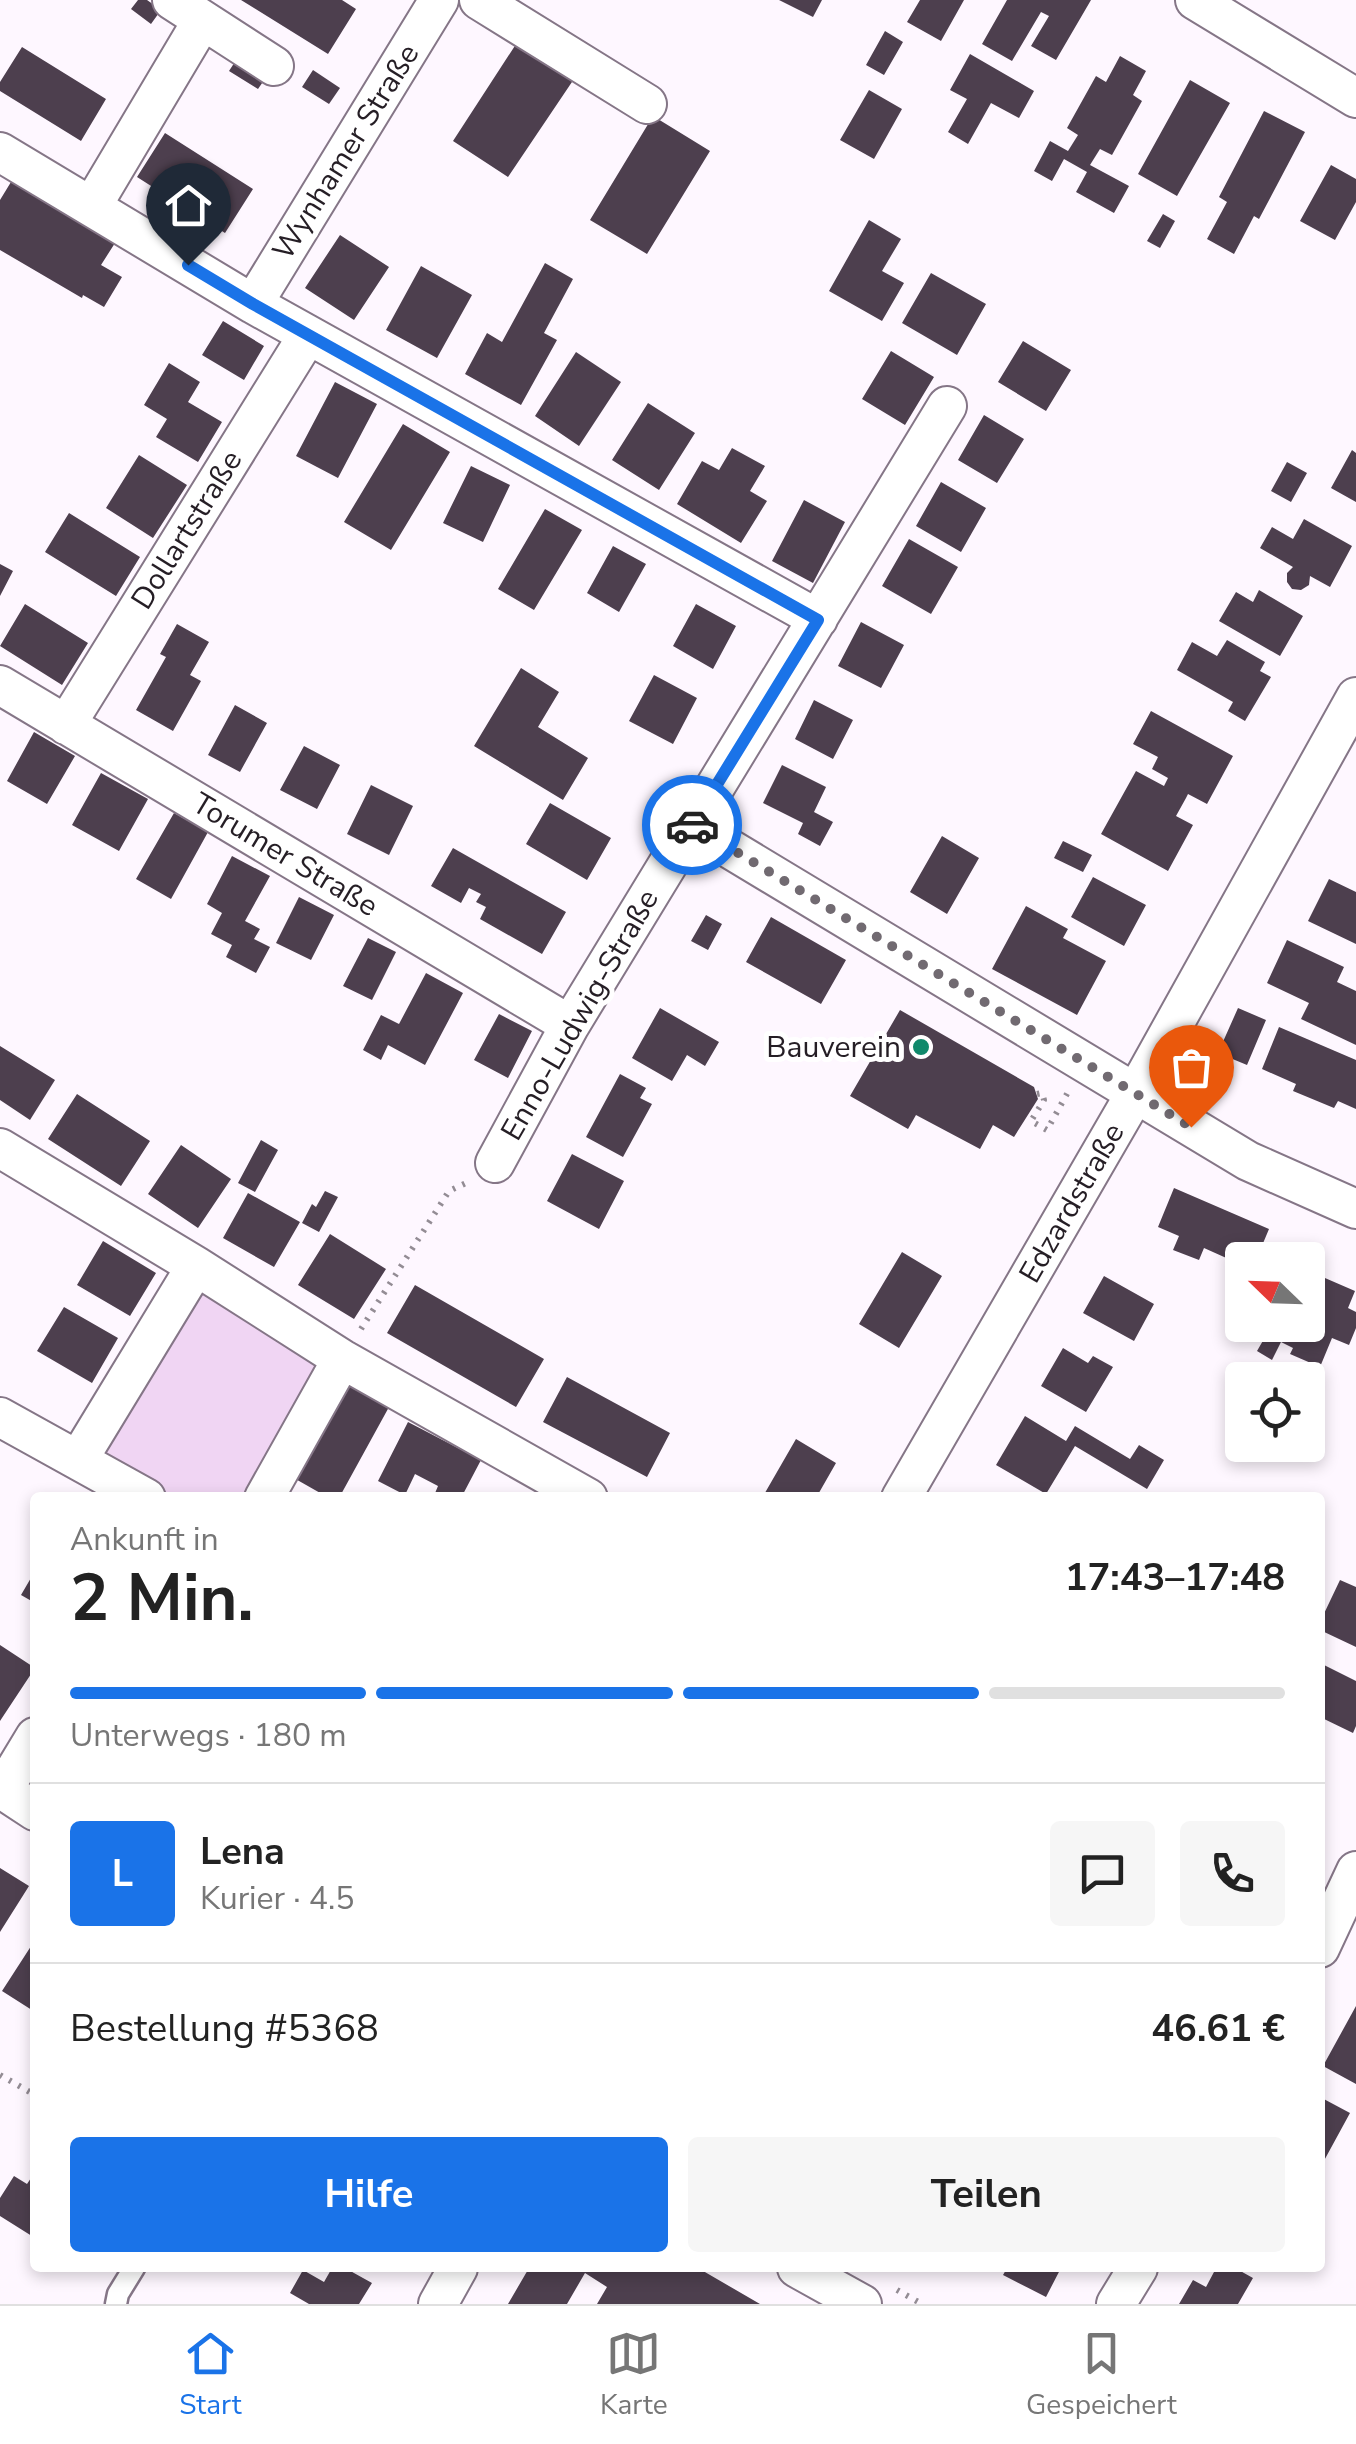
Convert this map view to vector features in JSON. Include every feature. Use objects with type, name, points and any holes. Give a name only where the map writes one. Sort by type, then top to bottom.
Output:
[{"type":"street","name":"Wynhamer Straße","points":[[253,304],[439,0]]},
{"type":"street","points":[[479,0],[647,104]]},
{"type":"street","points":[[1194,0],[1356,98]]},
{"type":"street","points":[[92,206],[187,11],[274,66]]},
{"type":"street","points":[[0,152],[253,304],[818,620]]},
{"type":"street","name":"Dollartstraße","points":[[66,725],[308,335]]},
{"type":"street","name":"Enno-Ludwig-Straße","points":[[495,1163],[570,1025],[947,406]]},
{"type":"street","name":"Torumer Straße","points":[[0,685],[570,1025]]},
{"type":"street","name":"Edzardstraße","points":[[905,1492],[1135,1094],[1356,697]]},
{"type":"street","points":[[692,826],[1248,1160],[1356,1209]]},
{"type":"street","points":[[0,1148],[342,1359],[577,1492]]},
{"type":"street","points":[[78,1460],[196,1266]]},
{"type":"street","points":[[267,1492],[342,1359]]},
{"type":"street","points":[[0,1417],[135,1492]]},
{"type":"street","points":[[30,1744],[2,1789],[30,1808]]},
{"type":"street","points":[[1325,1937],[1356,1871]]},
{"type":"street","points":[[438,2304],[456,2272]]},
{"type":"street","points":[[804,2272],[862,2304]]},
{"type":"street","points":[[1116,2304],[1136,2272]]},
{"type":"lane","points":[[116,2304],[132,2272]]},
{"type":"path","points":[[1043,1093],[1044,1100],[1031,1121],[1047,1130],[1062,1104]]},
{"type":"path","points":[[342,1359],[449,1191],[480,1176],[495,1163]]},
{"type":"path","points":[[0,2075],[30,2093]]},
{"type":"shaded area","points":[[196,1266],[342,1359],[267,1492],[137,1492],[78,1460]]},
{"type":"building","points":[[138,0],[147,0],[161,10],[151,24],[131,9]]},
{"type":"building","points":[[241,0],[342,0],[356,9],[328,54]]},
{"type":"building","points":[[779,0],[822,0],[813,17]]},
{"type":"building","points":[[920,0],[964,0],[941,41],[907,22]]},
{"type":"building","points":[[1007,0],[1091,0],[1056,60],[1031,46],[1049,16],[1041,12],[1012,61],[982,44]]},
{"type":"building","points":[[885,31],[903,42],[884,75],[866,65]]},
{"type":"building","points":[[520,38],[576,76],[508,177],[453,141]]},
{"type":"building","points":[[22,47],[106,99],[81,141],[0,91],[0,82]]},
{"type":"building","points":[[242,51],[271,70],[258,89],[229,71]]},
{"type":"building","points":[[970,54],[1034,91],[1019,118],[991,103],[968,144],[948,132],[967,99],[950,90]]},
{"type":"building","points":[[1120,56],[1146,71],[1133,95],[1142,101],[1112,155],[1100,149],[1090,165],[1129,186],[1114,213],[1076,192],[1087,172],[1064,159],[1052,181],[1034,171],[1050,141],[1068,151],[1078,135],[1067,128],[1096,76],[1106,82]]},
{"type":"building","points":[[313,70],[340,88],[329,104],[302,87]]},
{"type":"building","points":[[1190,80],[1230,103],[1177,196],[1138,174]]},
{"type":"building","points":[[869,90],[902,109],[874,159],[840,140]]},
{"type":"building","points":[[1264,111],[1305,132],[1259,219],[1254,216],[1234,254],[1207,239],[1227,202],[1219,197]]},
{"type":"building","points":[[653,116],[710,151],[647,254],[590,220]]},
{"type":"building","points":[[165,133],[253,189],[225,233],[137,177]]},
{"type":"building","points":[[1331,165],[1356,179],[1356,202],[1335,240],[1300,221]]},
{"type":"building","points":[[11,182],[115,243],[101,265],[122,277],[104,307],[0,250],[0,200]]},
{"type":"building","points":[[1163,214],[1175,221],[1160,248],[1147,241]]},
{"type":"building","points":[[869,220],[901,239],[882,271],[904,283],[882,321],[829,291]]},
{"type":"building","points":[[340,235],[389,267],[354,320],[305,288]]},
{"type":"building","points":[[545,263],[573,279],[544,333],[557,340],[521,405],[465,374],[487,333],[502,342]]},
{"type":"building","points":[[421,266],[472,295],[437,358],[386,330]]},
{"type":"building","points":[[931,273],[986,304],[957,355],[902,323]]},
{"type":"building","points":[[223,321],[264,346],[244,380],[202,355]]},
{"type":"building","points":[[1023,341],[1071,370],[1046,411],[998,382]]},
{"type":"building","points":[[891,351],[934,377],[905,425],[862,399]]},
{"type":"building","points":[[576,352],[621,382],[579,446],[535,416]]},
{"type":"building","points":[[169,363],[200,382],[188,402],[222,422],[198,462],[156,437],[167,419],[144,405]]},
{"type":"building","points":[[335,382],[377,404],[338,478],[296,456]]},
{"type":"building","points":[[648,403],[695,433],[659,490],[612,460]]},
{"type":"building","points":[[984,415],[1024,439],[997,483],[958,460]]},
{"type":"building","points":[[403,424],[450,452],[391,550],[344,522]]},
{"type":"building","points":[[732,448],[765,466],[750,491],[767,501],[741,543],[677,504],[702,461],[719,470]]},
{"type":"building","points":[[1352,450],[1356,453],[1356,502],[1331,488]]},
{"type":"building","points":[[139,455],[187,485],[153,538],[106,508]]},
{"type":"building","points":[[1287,462],[1307,473],[1291,502],[1271,491]]},
{"type":"building","points":[[471,466],[510,485],[483,542],[443,523]]},
{"type":"building","points":[[941,482],[986,508],[961,552],[916,526]]},
{"type":"building","points":[[804,500],[845,522],[813,583],[772,561]]},
{"type":"building","points":[[545,509],[582,530],[534,610],[498,589]]},
{"type":"building","points":[[69,513],[140,557],[116,596],[45,552]]},
{"type":"building","points":[[1304,519],[1352,546],[1330,587],[1310,576],[1309,585],[1301,590],[1292,589],[1287,573],[1293,567],[1260,548],[1272,527],[1293,539]]},
{"type":"building","points":[[909,539],[958,567],[931,614],[882,586]]},
{"type":"building","points":[[613,546],[646,564],[619,612],[587,593]]},
{"type":"building","points":[[0,564],[13,571],[0,596]]},
{"type":"building","points":[[1259,590],[1303,616],[1280,656],[1219,621],[1236,592],[1253,602]]},
{"type":"building","points":[[25,604],[88,643],[62,685],[0,646]]},
{"type":"building","points":[[696,604],[736,626],[713,669],[673,646]]},
{"type":"building","points":[[861,622],[904,645],[881,688],[838,666]]},
{"type":"building","points":[[177,624],[209,642],[190,675],[201,681],[173,731],[136,710],[166,657],[160,654]]},
{"type":"building","points":[[1227,640],[1265,662],[1260,671],[1271,677],[1245,721],[1228,711],[1233,702],[1177,670],[1192,642],[1217,656]]},
{"type":"building","points":[[521,668],[559,692],[538,727],[588,758],[563,800],[474,746]]},
{"type":"building","points":[[654,675],[697,698],[673,744],[629,721]]},
{"type":"building","points":[[814,700],[853,720],[833,759],[795,739]]},
{"type":"building","points":[[235,705],[267,723],[240,772],[208,755]]},
{"type":"building","points":[[1151,711],[1233,756],[1207,804],[1188,794],[1176,816],[1193,825],[1168,871],[1101,834],[1136,771],[1164,786],[1168,778],[1152,769],[1158,757],[1133,744]]},
{"type":"building","points":[[34,732],[75,756],[47,804],[7,781]]},
{"type":"building","points":[[304,746],[340,765],[317,809],[280,790]]},
{"type":"building","points":[[782,765],[826,787],[814,812],[833,822],[820,846],[798,834],[803,823],[763,803]]},
{"type":"building","points":[[101,773],[148,799],[119,851],[72,825]]},
{"type":"building","points":[[371,785],[413,806],[389,855],[347,834]]},
{"type":"building","points":[[550,803],[611,838],[587,880],[526,844]]},
{"type":"building","points":[[174,813],[208,832],[171,899],[136,879]]},
{"type":"building","points":[[942,836],[979,858],[947,914],[910,892]]},
{"type":"building","points":[[1063,841],[1092,855],[1083,872],[1054,858]]},
{"type":"building","points":[[453,848],[566,912],[542,954],[480,919],[486,907],[476,902],[481,894],[469,888],[461,903],[431,886]]},
{"type":"building","points":[[232,856],[270,876],[245,921],[260,929],[254,939],[270,947],[256,973],[226,957],[232,945],[211,934],[222,913],[207,904]]},
{"type":"building","points":[[1093,877],[1146,905],[1124,946],[1071,917]]},
{"type":"building","points":[[1329,879],[1356,892],[1356,944],[1308,921]]},
{"type":"building","points":[[299,897],[334,915],[311,960],[276,943]]},
{"type":"building","points":[[1026,906],[1068,929],[1063,938],[1106,961],[1077,1015],[992,969]]},
{"type":"building","points":[[706,915],[722,924],[708,950],[691,941]]},
{"type":"building","points":[[771,917],[846,960],[821,1004],[746,962]]},
{"type":"building","points":[[368,938],[396,952],[372,1000],[343,986]]},
{"type":"building","points":[[1287,940],[1344,967],[1337,982],[1356,991],[1356,1045],[1301,1019],[1309,1003],[1267,983]]},
{"type":"building","points":[[426,973],[463,993],[425,1065],[388,1045],[381,1060],[363,1050],[381,1015],[399,1024]]},
{"type":"building","points":[[660,1008],[719,1042],[705,1066],[687,1055],[672,1081],[632,1058]]},
{"type":"building","points":[[1238,1008],[1266,1020],[1247,1065],[1218,1053]]},
{"type":"building","name":"Bauverein","points":[[900,1010],[1034,1087],[1038,1099],[1014,1137],[993,1125],[980,1149],[916,1115],[908,1129],[850,1096]]},
{"type":"building","points":[[499,1014],[532,1031],[508,1078],[474,1060]]},
{"type":"building","points":[[1279,1027],[1356,1060],[1356,1109],[1338,1101],[1334,1108],[1293,1091],[1296,1084],[1262,1069]]},
{"type":"building","points":[[0,1046],[55,1080],[30,1120],[0,1100]]},
{"type":"building","points":[[620,1074],[646,1088],[640,1098],[652,1104],[623,1157],[586,1137]]},
{"type":"building","points":[[77,1094],[150,1141],[121,1186],[48,1139]]},
{"type":"building","points":[[261,1140],[278,1150],[255,1192],[238,1183]]},
{"type":"building","points":[[181,1145],[231,1179],[198,1228],[148,1194]]},
{"type":"building","points":[[572,1154],[624,1181],[599,1229],[547,1201]]},
{"type":"building","points":[[1174,1188],[1269,1229],[1264,1242],[1225,1242],[1225,1257],[1204,1248],[1199,1260],[1173,1250],[1179,1236],[1158,1227]]},
{"type":"building","points":[[325,1191],[338,1197],[319,1232],[302,1223]]},
{"type":"building","points":[[248,1193],[300,1222],[274,1267],[223,1238]]},
{"type":"building","points":[[330,1234],[386,1269],[354,1319],[298,1285]]},
{"type":"building","points":[[103,1241],[156,1273],[130,1316],[77,1285]]},
{"type":"building","points":[[902,1252],[942,1276],[899,1348],[859,1324]]},
{"type":"building","points":[[1104,1276],[1154,1304],[1134,1341],[1083,1313]]},
{"type":"building","points":[[1325,1278],[1355,1291],[1348,1308],[1356,1312],[1356,1328],[1349,1345],[1332,1338],[1322,1362],[1308,1362],[1290,1354],[1293,1348],[1281,1342],[1325,1342]]},
{"type":"building","points":[[415,1285],[544,1359],[516,1407],[387,1333]]},
{"type":"building","points":[[64,1307],[118,1338],[92,1383],[37,1351]]},
{"type":"building","points":[[1262,1342],[1281,1342],[1272,1360],[1257,1351]]},
{"type":"building","points":[[1063,1348],[1088,1363],[1093,1356],[1113,1367],[1086,1412],[1041,1386]]},
{"type":"building","points":[[567,1377],[670,1433],[647,1477],[543,1422]]},
{"type":"building","points":[[345,1382],[389,1407],[342,1492],[318,1492],[292,1477]]},
{"type":"building","points":[[1025,1416],[1066,1441],[1075,1426],[1130,1459],[1139,1445],[1164,1460],[1147,1489],[1075,1446],[1047,1492],[996,1465]]},
{"type":"building","points":[[408,1422],[481,1460],[464,1492],[436,1492],[438,1486],[415,1474],[406,1492],[378,1481]]},
{"type":"building","points":[[796,1439],[836,1463],[819,1492],[765,1492]]},
{"type":"building","points":[[30,1580],[30,1600],[21,1595]]},
{"type":"building","points":[[1340,1580],[1356,1587],[1356,1647],[1325,1632],[1325,1612]]},
{"type":"building","points":[[0,1645],[30,1665],[30,1676],[0,1721]]},
{"type":"building","points":[[1325,1666],[1356,1681],[1353,1733],[1325,1719]]},
{"type":"building","points":[[0,1868],[29,1886],[0,1932]]},
{"type":"building","points":[[30,1948],[30,2009],[2,1991]]},
{"type":"building","points":[[1356,2006],[1356,2084],[1325,2067]]},
{"type":"building","points":[[1325,2100],[1350,2113],[1325,2159]]},
{"type":"building","points":[[14,2176],[27,2184],[30,2180],[30,2235],[0,2216],[0,2198]]},
{"type":"building","points":[[302,2272],[324,2282],[330,2272],[352,2272],[372,2283],[359,2304],[309,2304],[290,2293]]},
{"type":"building","points":[[527,2272],[705,2272],[760,2304],[597,2304],[607,2287],[585,2273],[567,2304],[508,2304]]},
{"type":"building","points":[[1005,2272],[1059,2272],[1046,2297],[1003,2275]]},
{"type":"building","points":[[1214,2272],[1242,2272],[1253,2278],[1238,2304],[1179,2304],[1193,2280],[1206,2287]]},
{"type":"way so far","points":[[692,825],[1191,1127]]},
{"type":"place","name":"Bauverein","points":[[921,1047]]},
{"type":"route","points":[[188,265],[818,620],[692,825]]}]
